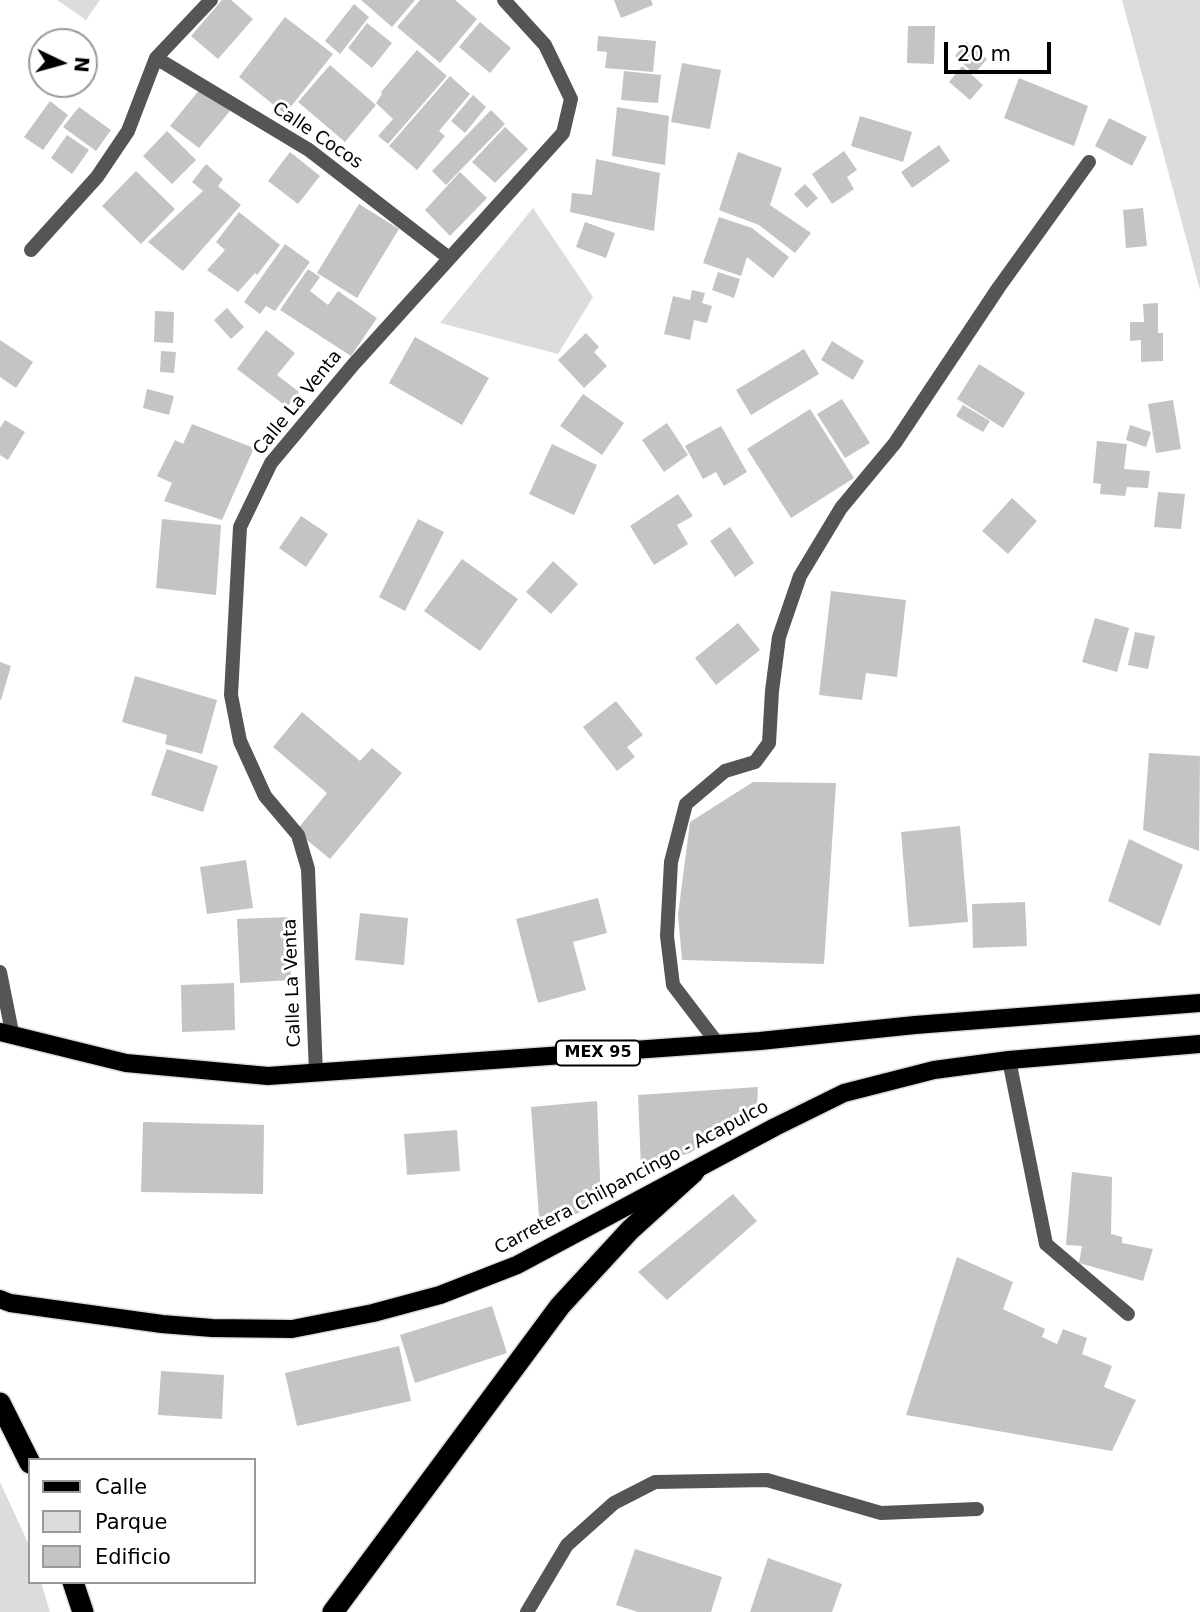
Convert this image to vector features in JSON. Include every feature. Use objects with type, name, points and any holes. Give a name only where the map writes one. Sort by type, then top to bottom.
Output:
[{"type":"highway","points":[[333,1612],[560,1306],[630,1230],[694,1172]]},
{"type":"highway","points":[[0,1403],[28,1459]]},
{"type":"highway","points":[[74,1584],[83,1612]]},
{"type":"main road","name":"MEX 95","points":[[6,1035],[126,1063],[268,1076],[718,1044],[915,1025],[1200,1003]]},
{"type":"main road","name":"Carretera Chilpancingo - Acapulco","points":[[0,1298],[10,1303],[162,1324],[212,1328],[292,1329],[373,1313],[440,1295],[504,1270],[844,1093],[933,1070],[1009,1060],[1200,1044]]},
{"type":"street","points":[[32,250],[97,177],[128,131],[156,58],[211,0]]},
{"type":"street","name":"Calle La Venta","points":[[316,1074],[308,869],[298,835],[265,796],[240,741],[231,695],[240,527],[271,463],[354,365],[563,134],[571,99],[545,45],[504,0]]},
{"type":"street","name":"Calle Cocos","points":[[156,58],[309,150],[449,258]]},
{"type":"street","points":[[718,1044],[673,985],[667,936],[671,862],[686,804],[725,771],[755,762],[769,743],[779,637],[800,576],[841,508],[895,443],[991,298],[1089,162]]},
{"type":"street","points":[[0,972],[6,1035]]},
{"type":"street","points":[[1009,1060],[1046,1244],[1128,1314]]},
{"type":"street","points":[[527,1612],[567,1545],[614,1503],[655,1482],[766,1480],[881,1513],[977,1509]]},
{"type":"green space","points":[[57,0],[100,0],[86,20]]},
{"type":"green space","points":[[1122,0],[1200,0],[1200,290]]},
{"type":"green space","points":[[533,208],[593,297],[558,354],[440,323]]},
{"type":"green space","points":[[0,1482],[28,1543],[28,1584],[42,1584],[50,1612],[0,1612]]},
{"type":"building","points":[[222,0],[231,0],[253,19],[218,59],[191,36]]},
{"type":"building","points":[[361,0],[415,0],[392,27]]},
{"type":"building","points":[[420,0],[455,0],[477,19],[440,63],[397,27]]},
{"type":"building","points":[[614,0],[651,0],[653,5],[621,18]]},
{"type":"building","points":[[354,4],[369,17],[340,54],[325,41]]},
{"type":"building","points":[[285,17],[333,54],[285,114],[239,77]]},
{"type":"building","points":[[480,22],[511,48],[490,73],[459,47]]},
{"type":"building","points":[[367,23],[392,43],[372,68],[348,48]]},
{"type":"building","points":[[908,26],[935,26],[934,64],[907,63]]},
{"type":"building","points":[[598,36],[656,41],[653,72],[605,68],[607,52],[597,51]]},
{"type":"building","points":[[966,42],[987,59],[974,74],[955,56]]},
{"type":"building","points":[[417,50],[447,76],[388,144],[378,136],[393,119],[376,103],[381,92]]},
{"type":"building","points":[[682,63],[721,70],[710,129],[671,122]]},
{"type":"building","points":[[330,65],[376,105],[345,142],[298,102]]},
{"type":"building","points":[[962,66],[983,85],[970,100],[949,82]]},
{"type":"building","points":[[624,71],[661,75],[658,103],[621,100]]},
{"type":"building","points":[[450,76],[470,94],[439,131],[445,136],[417,170],[389,146]]},
{"type":"building","points":[[1019,78],[1088,106],[1074,146],[1004,118]]},
{"type":"building","points":[[200,89],[230,111],[199,148],[170,126]]},
{"type":"building","points":[[473,95],[486,107],[465,133],[451,121]]},
{"type":"building","points":[[50,101],[68,115],[43,150],[24,137]]},
{"type":"building","points":[[79,107],[111,130],[96,151],[63,127]]},
{"type":"building","points":[[617,107],[669,116],[665,165],[612,156]]},
{"type":"building","points":[[491,110],[505,124],[446,185],[432,171]]},
{"type":"building","points":[[860,116],[912,132],[903,162],[851,146]]},
{"type":"building","points":[[1109,118],[1147,137],[1132,166],[1095,146]]},
{"type":"building","points":[[505,127],[528,149],[495,183],[472,162]]},
{"type":"building","points":[[167,131],[196,160],[172,184],[143,156]]},
{"type":"building","points":[[67,135],[89,150],[72,174],[51,158]]},
{"type":"building","points":[[939,145],[950,161],[912,188],[901,172]]},
{"type":"building","points":[[844,151],[857,170],[847,177],[854,189],[832,204],[812,174]]},
{"type":"building","points":[[290,152],[320,176],[298,204],[268,181]]},
{"type":"building","points":[[738,152],[782,168],[770,205],[811,233],[795,253],[759,225],[719,210]]},
{"type":"building","points":[[596,159],[660,173],[654,231],[570,212],[572,193],[592,195]]},
{"type":"building","points":[[206,164],[223,179],[218,186],[241,205],[183,271],[148,242],[203,191],[192,182]]},
{"type":"building","points":[[136,171],[175,209],[141,244],[102,206]]},
{"type":"building","points":[[460,172],[487,198],[450,236],[425,210]]},
{"type":"building","points":[[805,184],[818,198],[807,208],[794,194]]},
{"type":"building","points":[[359,204],[399,229],[357,298],[317,273]]},
{"type":"building","points":[[1143,208],[1147,246],[1126,248],[1123,210]]},
{"type":"building","points":[[239,212],[280,245],[257,275],[255,273],[238,292],[207,270],[225,250],[216,242]]},
{"type":"building","points":[[719,217],[752,228],[789,257],[773,278],[747,257],[741,276],[703,263]]},
{"type":"building","points":[[585,222],[615,233],[606,258],[576,247]]},
{"type":"building","points":[[285,244],[310,262],[275,311],[266,306],[260,314],[244,302]]},
{"type":"building","points":[[308,269],[320,277],[310,291],[328,305],[338,291],[377,318],[351,356],[280,310]]},
{"type":"building","points":[[718,272],[740,279],[734,298],[712,290]]},
{"type":"building","points":[[692,290],[705,293],[702,303],[712,306],[707,323],[694,320],[690,340],[664,334],[673,296],[690,300]]},
{"type":"building","points":[[1158,303],[1158,333],[1163,333],[1163,361],[1141,362],[1141,340],[1130,341],[1130,322],[1144,322],[1143,304]]},
{"type":"building","points":[[227,308],[244,327],[231,339],[214,320]]},
{"type":"building","points":[[155,311],[174,312],[173,343],[154,342]]},
{"type":"building","points":[[266,330],[295,353],[277,375],[299,392],[287,407],[237,369]]},
{"type":"building","points":[[586,333],[599,347],[594,352],[607,366],[584,388],[558,360]]},
{"type":"building","points":[[415,337],[489,378],[462,425],[389,383]]},
{"type":"building","points":[[0,340],[33,362],[16,388],[0,377]]},
{"type":"building","points":[[832,341],[864,361],[853,380],[821,360]]},
{"type":"building","points":[[804,349],[819,374],[751,415],[736,390]]},
{"type":"building","points":[[161,351],[176,352],[174,373],[160,372]]},
{"type":"building","points":[[979,364],[1025,393],[1003,428],[957,399]]},
{"type":"building","points":[[147,389],[174,396],[169,415],[143,408]]},
{"type":"building","points":[[583,394],[624,423],[602,455],[560,426]]},
{"type":"building","points":[[842,399],[870,443],[845,458],[817,414]]},
{"type":"building","points":[[1173,400],[1181,449],[1156,453],[1148,404]]},
{"type":"building","points":[[963,405],[990,421],[983,432],[956,416]]},
{"type":"building","points":[[810,409],[854,478],[791,518],[747,449]]},
{"type":"building","points":[[5,420],[25,432],[8,460],[0,455],[0,428]]},
{"type":"building","points":[[667,423],[688,455],[664,472],[642,440]]},
{"type":"building","points":[[192,424],[254,448],[222,520],[164,501],[172,483],[157,476],[175,440],[183,444]]},
{"type":"building","points":[[1130,425],[1151,432],[1146,447],[1126,440]]},
{"type":"building","points":[[721,426],[747,472],[724,486],[716,472],[703,479],[685,446]]},
{"type":"building","points":[[1097,441],[1127,444],[1124,469],[1150,471],[1148,488],[1127,487],[1125,496],[1100,494],[1101,484],[1093,483]]},
{"type":"building","points":[[552,444],[597,465],[574,515],[529,494]]},
{"type":"building","points":[[1158,492],[1185,494],[1181,529],[1154,527]]},
{"type":"building","points":[[678,494],[693,516],[677,525],[688,544],[654,565],[630,526]]},
{"type":"building","points":[[1012,498],[1037,521],[1008,554],[982,531]]},
{"type":"building","points":[[301,516],[328,534],[306,567],[279,548]]},
{"type":"building","points":[[162,519],[221,525],[216,595],[156,588]]},
{"type":"building","points":[[418,519],[444,532],[405,611],[379,597]]},
{"type":"building","points":[[730,527],[754,563],[735,577],[710,541]]},
{"type":"building","points":[[462,559],[518,599],[480,651],[424,611]]},
{"type":"building","points":[[553,561],[578,584],[551,614],[526,592]]},
{"type":"building","points":[[831,591],[906,600],[897,677],[866,673],[862,700],[819,695]]},
{"type":"building","points":[[1095,618],[1129,628],[1117,672],[1082,662]]},
{"type":"building","points":[[738,623],[760,650],[716,685],[695,658]]},
{"type":"building","points":[[1135,632],[1155,636],[1148,669],[1128,665]]},
{"type":"building","points":[[0,662],[11,666],[1,700],[0,700]]},
{"type":"building","points":[[135,676],[217,700],[202,754],[165,744],[167,735],[122,722]]},
{"type":"building","points":[[616,701],[643,735],[627,747],[635,757],[617,771],[583,727]]},
{"type":"building","points":[[302,712],[360,761],[372,748],[402,773],[330,859],[296,831],[327,793],[273,747]]},
{"type":"building","points":[[167,749],[218,766],[203,812],[151,795]]},
{"type":"building","points":[[1149,753],[1200,756],[1199,851],[1143,830]]},
{"type":"building","points":[[753,782],[836,783],[824,964],[682,960],[678,915],[690,822]]},
{"type":"building","points":[[960,826],[968,922],[909,927],[901,832]]},
{"type":"building","points":[[1129,839],[1183,865],[1160,926],[1108,901]]},
{"type":"building","points":[[246,860],[253,908],[207,914],[200,867]]},
{"type":"building","points":[[598,898],[607,933],[573,942],[586,990],[538,1003],[516,919]]},
{"type":"building","points":[[1025,902],[1027,946],[973,948],[972,904]]},
{"type":"building","points":[[360,913],[408,918],[404,965],[355,960]]},
{"type":"building","points":[[289,917],[291,980],[240,983],[237,919]]},
{"type":"building","points":[[234,983],[235,1030],[182,1032],[181,985]]},
{"type":"building","points":[[758,1087],[757,1107],[690,1153],[641,1167],[638,1095]]},
{"type":"building","points":[[597,1101],[601,1203],[540,1230],[531,1107]]},
{"type":"building","points":[[143,1122],[264,1125],[263,1194],[141,1192]]},
{"type":"building","points":[[457,1130],[460,1171],[407,1175],[404,1134]]},
{"type":"building","points":[[1072,1172],[1112,1177],[1111,1234],[1122,1237],[1122,1243],[1153,1249],[1143,1281],[1079,1263],[1082,1246],[1066,1245]]},
{"type":"building","points":[[733,1194],[757,1221],[667,1300],[638,1272]]},
{"type":"building","points":[[957,1257],[1013,1282],[1003,1309],[1045,1329],[1042,1337],[1057,1344],[1063,1329],[1087,1338],[1082,1354],[1112,1366],[1104,1387],[1136,1400],[1112,1451],[906,1415]]},
{"type":"building","points":[[492,1306],[507,1353],[415,1383],[400,1335]]},
{"type":"building","points":[[399,1346],[411,1401],[297,1426],[285,1373]]},
{"type":"building","points":[[161,1371],[224,1375],[222,1419],[158,1415]]},
{"type":"building","points":[[635,1549],[722,1577],[711,1612],[638,1612],[616,1605]]},
{"type":"building","points":[[768,1558],[842,1584],[832,1612],[750,1612]]}]
